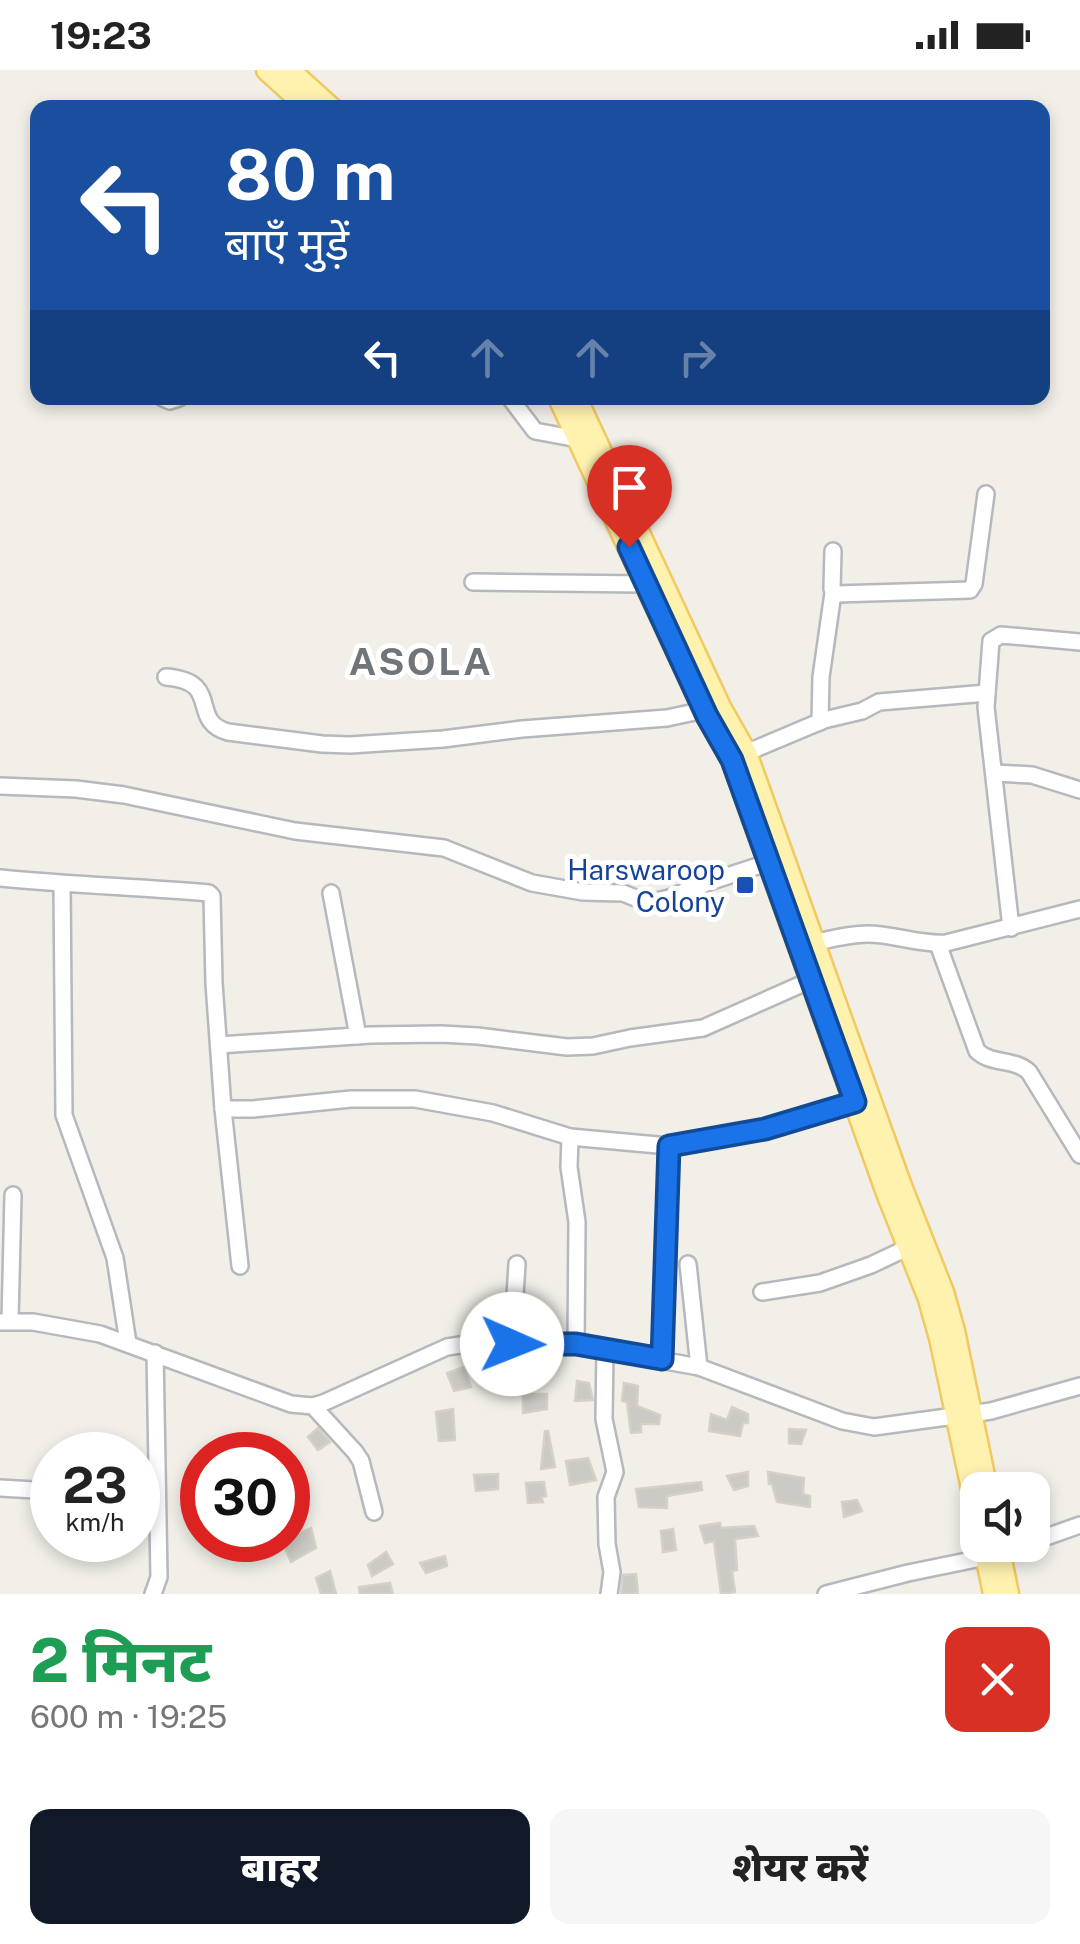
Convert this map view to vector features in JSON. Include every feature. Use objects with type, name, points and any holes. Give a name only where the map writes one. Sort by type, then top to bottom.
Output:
[{"type":"main road","points":[[267,70],[300,100]]},
{"type":"main road","points":[[289,70],[322,100]]},
{"type":"main road","points":[[562,405],[704,710],[732,760],[887,1194],[929,1299],[981,1472]]},
{"type":"main road","points":[[579,405],[721,709],[746,753],[901,1186],[943,1292],[954,1331],[971,1472]]},
{"type":"main road","points":[[993,1562],[994,1594]]},
{"type":"main road","points":[[996,1562],[1008,1594]]},
{"type":"street","points":[[515,405],[535,432],[578,439]]},
{"type":"street","points":[[833,593],[970,590],[986,494]]},
{"type":"street","points":[[820,722],[834,551]]},
{"type":"street","points":[[473,582],[646,584]]},
{"type":"street","points":[[1010,928],[986,707],[992,642],[998,636],[1080,642]]},
{"type":"street","points":[[166,676],[198,686],[216,728],[322,744],[413,742],[522,728],[667,718],[704,710]]},
{"type":"street","points":[[746,753],[883,701],[987,692]]},
{"type":"street","points":[[995,773],[1032,775],[1080,790]]},
{"type":"street","points":[[0,786],[76,789],[295,831],[444,848],[532,883],[583,892],[623,893],[643,902],[669,898],[767,863]]},
{"type":"street","points":[[0,878],[211,895],[223,1110],[240,1266]]},
{"type":"street","points":[[62,884],[64,1115],[115,1258],[128,1343]]},
{"type":"street","points":[[330,892],[358,1036]]},
{"type":"street","points":[[813,944],[845,935],[870,934],[938,944],[1080,909]]},
{"type":"street","points":[[938,944],[977,1052],[1026,1069],[1080,1154]]},
{"type":"street","points":[[219,1046],[440,1034],[593,1046],[703,1028],[810,980]]},
{"type":"street","points":[[223,1110],[350,1099],[415,1099],[493,1114],[570,1137],[669,1146],[765,1129],[855,1102]]},
{"type":"street","points":[[570,1137],[569,1166],[576,1222],[576,1344]]},
{"type":"street","points":[[662,1359],[669,1146]]},
{"type":"street","points":[[13,1194],[5,1322],[32,1322],[100,1334],[291,1404],[313,1406],[447,1347],[480,1342],[576,1344],[662,1359],[699,1367],[857,1425],[874,1427],[1014,1406],[1080,1386]]},
{"type":"street","points":[[762,1292],[820,1283],[909,1247]]},
{"type":"street","points":[[512,1344],[517,1264]]},
{"type":"street","points":[[688,1264],[699,1367]]},
{"type":"street","points":[[605,1348],[604,1419],[614,1472],[606,1498],[610,1594]]},
{"type":"street","points":[[154,1594],[158,1577],[155,1353]]},
{"type":"street","points":[[313,1406],[361,1462],[374,1512]]},
{"type":"street","points":[[0,1488],[30,1490]]},
{"type":"street","points":[[1050,1536],[1080,1525]]},
{"type":"street","points":[[826,1594],[960,1559]]},
{"type":"building","points":[[464,1367],[471,1387],[454,1391],[447,1373]]},
{"type":"building","points":[[577,1381],[589,1383],[593,1400],[575,1401]]},
{"type":"building","points":[[624,1383],[638,1386],[637,1406],[660,1415],[659,1424],[641,1424],[641,1432],[631,1433],[627,1402],[622,1401]]},
{"type":"building","points":[[547,1394],[547,1409],[523,1413],[523,1396]]},
{"type":"building","points":[[732,1407],[748,1414],[748,1423],[743,1423],[740,1436],[709,1431],[711,1414],[727,1420]]},
{"type":"building","points":[[453,1409],[455,1440],[439,1441],[436,1412]]},
{"type":"building","points":[[318,1428],[330,1442],[318,1450],[310,1435]]},
{"type":"building","points":[[789,1429],[806,1430],[801,1444],[789,1443]]},
{"type":"building","points":[[545,1431],[555,1467],[541,1469]]},
{"type":"building","points":[[588,1458],[596,1480],[570,1485],[566,1461]]},
{"type":"building","points":[[748,1472],[748,1486],[734,1490],[727,1476]]},
{"type":"building","points":[[768,1472],[804,1478],[803,1494],[810,1496],[810,1507],[777,1502]]},
{"type":"building","points":[[498,1474],[498,1489],[476,1491],[474,1475]]},
{"type":"building","points":[[544,1482],[543,1502],[528,1503],[526,1483]]},
{"type":"building","points":[[701,1482],[702,1490],[667,1496],[667,1508],[639,1507],[636,1489]]},
{"type":"building","points":[[857,1500],[862,1511],[844,1517],[842,1502]]},
{"type":"building","points":[[720,1523],[721,1528],[754,1526],[758,1536],[735,1539],[735,1592],[721,1594],[714,1541],[705,1543],[700,1526]]},
{"type":"building","points":[[310,1528],[316,1548],[310,1551]]},
{"type":"building","points":[[673,1529],[676,1550],[663,1552],[661,1531]]},
{"type":"building","points":[[386,1552],[393,1564],[372,1576],[368,1565]]},
{"type":"building","points":[[445,1556],[447,1566],[426,1573],[420,1563]]},
{"type":"building","points":[[330,1571],[336,1594],[321,1594],[316,1578]]},
{"type":"building","points":[[636,1574],[638,1594],[621,1594],[623,1575]]},
{"type":"building","points":[[390,1583],[393,1594],[360,1594],[359,1587]]},
{"type":"place","name":"Harswaroop Colony","points":[[745,885]]},
{"type":"district","name":"ASOLA","points":[[421,661]]},
{"type":"route","points":[[512,1344],[576,1344],[662,1359],[669,1146],[765,1129],[855,1102],[732,760],[707,716],[629,547]]}]
